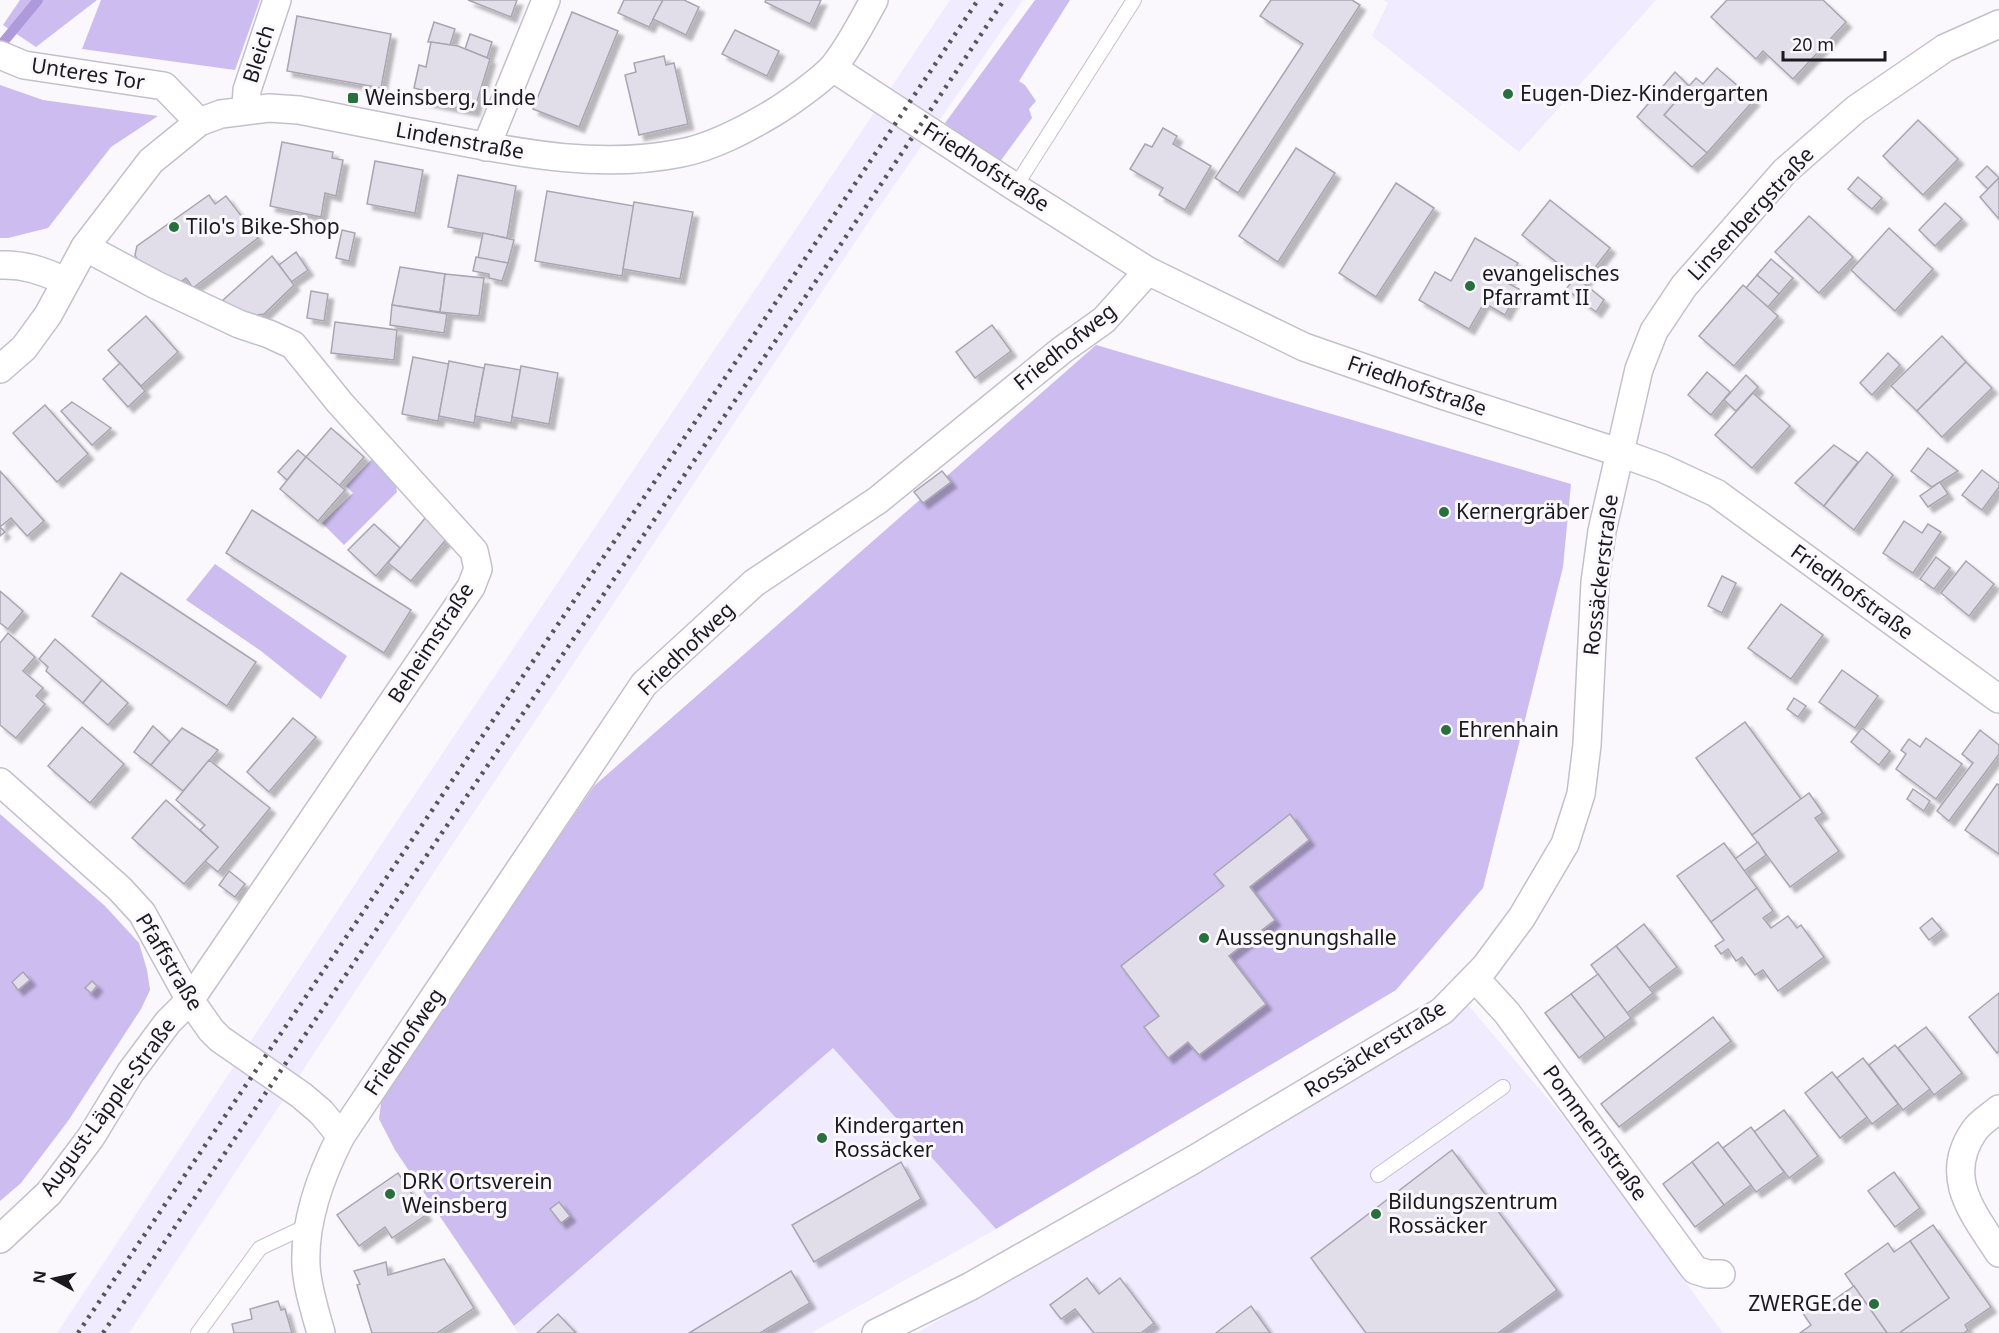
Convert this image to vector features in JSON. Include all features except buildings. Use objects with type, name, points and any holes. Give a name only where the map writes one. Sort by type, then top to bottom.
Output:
[{"type":"street","name":"Bleich","points":[[246,109],[247,90],[277,0]]},
{"type":"street","points":[[486,147],[546,0]]},
{"type":"street","name":"Lindenstraße","points":[[0,369],[24,348],[48,315],[85,247],[151,161],[199,122],[220,114],[246,109],[269,108],[300,110],[486,147],[548,156],[592,160],[633,160],[683,153],[743,131],[782,108],[833,68],[874,0]]},
{"type":"street","name":"Linsenbergstraße","points":[[1618,452],[1639,369],[1654,331],[1684,286],[1785,171],[1856,109],[1945,48],[1999,24]]},
{"type":"street","name":"Unteres Tor","points":[[12,60],[164,86],[199,122]]},
{"type":"street","name":"Friedhofstraße","points":[[833,68],[1148,271],[1304,347],[1618,452],[1662,468],[1716,493],[1999,699]]},
{"type":"street","name":"Beheimstraße","points":[[85,247],[156,285],[239,324],[293,345],[340,403],[474,551],[478,569],[471,588],[190,1000]]},
{"type":"street","points":[[0,265],[39,269],[65,281]]},
{"type":"street","name":"Friedhofweg","points":[[321,1333],[306,1266],[309,1225],[326,1165],[341,1136],[644,684],[753,583],[878,500],[1062,350],[1104,320],[1148,271]]},
{"type":"street","name":"Rossäckerstraße","points":[[876,1333],[971,1286],[1193,1160],[1442,1011],[1475,978],[1522,917],[1565,844],[1581,794],[1587,745],[1596,582],[1602,531],[1618,452]]},
{"type":"street","name":"Pfaffstraße","points":[[0,782],[120,889],[142,913],[190,1000],[210,1029],[220,1039],[308,1101],[321,1112],[341,1136]]},
{"type":"street","name":"Pommernstraße","points":[[1475,978],[1507,1013],[1695,1270],[1708,1274],[1721,1274]]},
{"type":"street","name":"August-Läpple-Straße","points":[[0,1239],[49,1193],[91,1137],[130,1073],[168,1022],[190,1000]]},
{"type":"street","points":[[1999,1109],[1975,1129],[1965,1147],[1961,1167],[1962,1185],[1967,1204],[1999,1253]]},
{"type":"lane","points":[[1015,187],[1134,0]]},
{"type":"lane","points":[[1378,1175],[1503,1087]]},
{"type":"lane","points":[[198,1333],[260,1248],[309,1225]]},
{"type":"shaded area","points":[[20,0],[97,0],[36,47],[3,25]]},
{"type":"shaded area","points":[[101,0],[260,0],[235,70],[82,49]]},
{"type":"shaded area","points":[[950,0],[1023,0],[872,217],[129,1333],[57,1333],[399,818]]},
{"type":"shaded area","points":[[1035,0],[1070,0],[1019,81],[1025,85],[1036,101],[1029,109],[1032,118],[999,163],[945,123]]},
{"type":"shaded area","name":"Eugen-Diez-Kindergarten","points":[[1383,0],[1656,0],[1519,152],[1372,36],[1388,3]]},
{"type":"shaded area","points":[[0,85],[43,100],[158,116],[111,147],[48,228],[0,238]]},
{"type":"shaded area","points":[[1096,345],[1571,484],[1563,567],[1483,888],[1396,990],[996,1229],[833,1048],[514,1326],[395,1150],[379,1119],[382,1095],[594,786]]},
{"type":"shaded area","points":[[373,458],[395,480],[397,492],[344,545],[322,523],[353,493],[346,486]]},
{"type":"shaded area","points":[[215,564],[347,656],[321,699],[261,651],[186,600]]},
{"type":"shaded area","points":[[0,814],[105,906],[139,943],[150,990],[141,1009],[68,1121],[21,1183],[0,1201]]},
{"type":"shaded area","name":"Bildungszentrum Rossäcker","points":[[1468,1005],[1564,1118],[1723,1333],[917,1333]]},
{"type":"shaded area","name":"Kindergarten Rossäcker","points":[[833,1048],[996,1229],[811,1333],[518,1333],[514,1326]]},
{"type":"waterway","points":[[0,46],[38,0]]},
{"type":"railway","points":[[78,1333],[754,335],[978,0]]},
{"type":"railway","points":[[103,1333],[1004,0]]},
{"type":"place","name":"Eugen-Diez-Kindergarten","points":[[1508,94]]},
{"type":"place","name":"Weinsberg, Linde","points":[[353,98]]},
{"type":"place","name":"Tilo's Bike-Shop","points":[[174,227]]},
{"type":"place","name":"evangelisches Pfarramt II","points":[[1470,286]]},
{"type":"place","name":"Kernergräber","points":[[1444,512]]},
{"type":"place","name":"Ehrenhain","points":[[1446,730]]},
{"type":"place","name":"Aussegnungshalle","points":[[1204,938]]},
{"type":"place","name":"Kindergarten Rossäcker","points":[[822,1138]]},
{"type":"place","name":"DRK Ortsverein Weinsberg","points":[[390,1194]]},
{"type":"place","name":"Bildungszentrum Rossäcker","points":[[1376,1214]]},
{"type":"place","name":"ZWERGE.de","points":[[1874,1304]]}]
